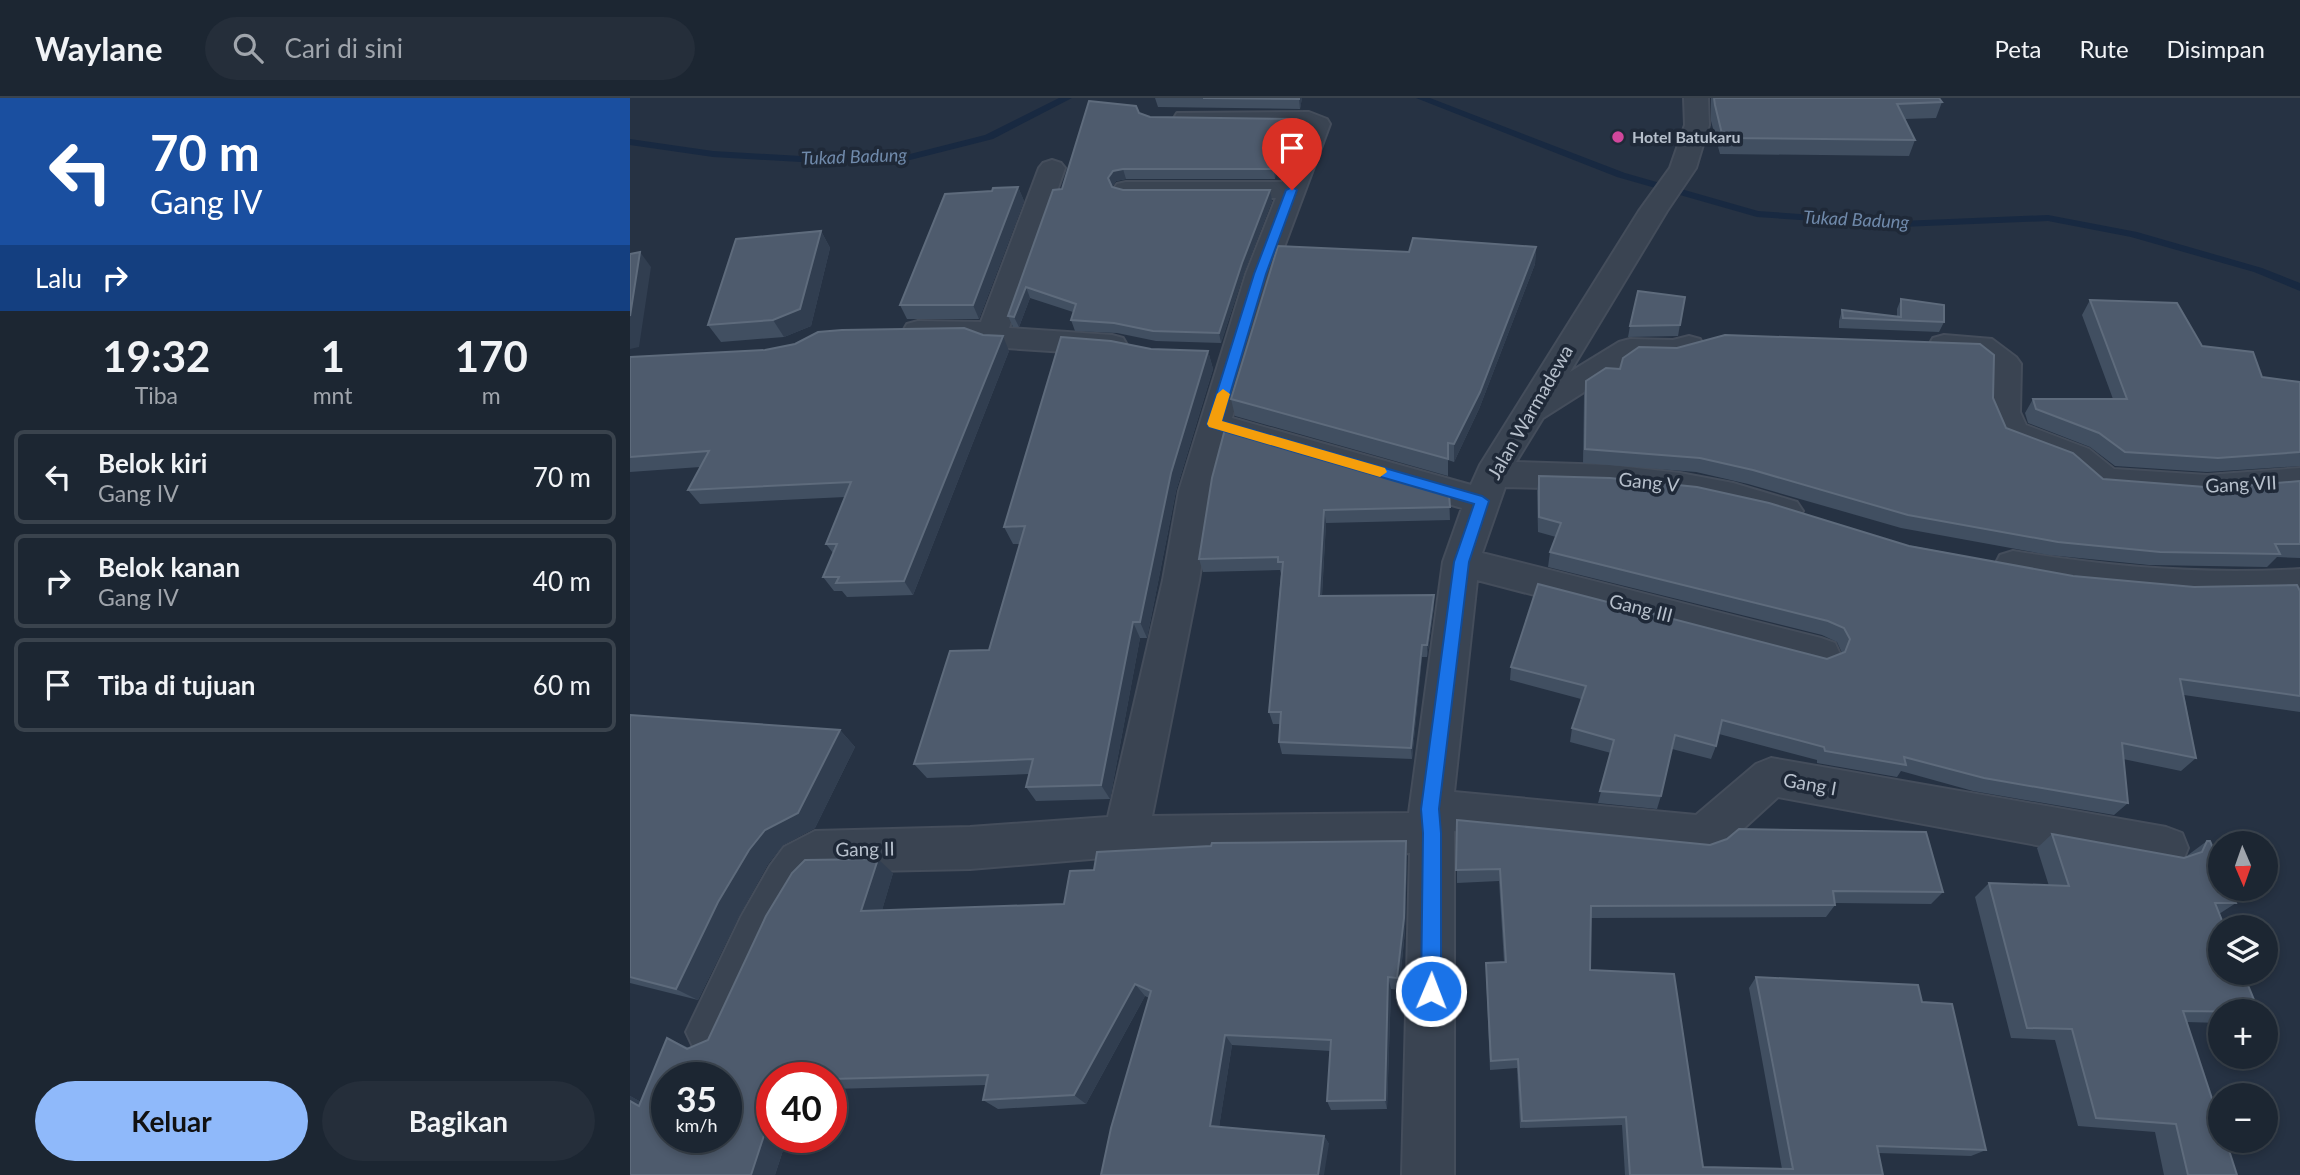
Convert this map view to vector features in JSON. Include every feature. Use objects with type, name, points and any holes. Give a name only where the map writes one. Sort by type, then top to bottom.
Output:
[{"type":"street","name":"Jalan Warmadewa","points":[[1429,1175],[1431,821],[1461,562],[1487,487],[1528,413],[1683,167],[1697,125],[1696,98]]},
{"type":"street","points":[[1126,836],[1181,580],[1196,491],[1214,424],[1222,356],[1260,274],[1317,122],[1309,119],[1166,117]]},
{"type":"street","points":[[991,337],[1052,168]]},
{"type":"street","points":[[1126,190],[1292,190]]},
{"type":"street","points":[[892,331],[976,330],[991,337],[1117,346],[1143,352]]},
{"type":"street","points":[[1528,413],[1630,349],[1673,350],[1721,337]]},
{"type":"street","name":"Gang VII","points":[[1912,344],[1981,346],[2005,364],[2004,412],[2013,433],[2077,457],[2106,481],[2207,487],[2300,480]]},
{"type":"street","name":"Gang V","points":[[1214,424],[1487,487],[1631,479],[1726,493],[1816,520]]},
{"type":"street","points":[[1984,560],[2069,575],[2158,585],[2256,587],[2300,583]]},
{"type":"street","name":"Gang III","points":[[1461,562],[1821,654]]},
{"type":"street","name":"Gang I","points":[[1431,821],[1704,836],[1771,777],[2166,848]]},
{"type":"street","name":"Gang II","points":[[711,1032],[724,1011],[760,928],[796,864],[807,855],[827,849],[970,848],[1126,836],[1431,821]]},
{"type":"building","points":[[1203,98],[1299,98],[1299,99]]},
{"type":"building","points":[[1714,98],[1939,98],[1942,102],[1897,104],[1915,140],[1723,138]]},
{"type":"building","points":[[1089,101],[1136,106],[1139,113],[1150,117],[1296,119],[1294,128],[1279,128],[1274,169],[1123,169],[1113,171],[1108,178],[1112,187],[1123,190],[1270,190],[1219,333],[1153,331],[1114,323],[1071,320],[1076,304],[1026,287],[1014,317],[1008,316],[1053,190],[1062,189]]},
{"type":"building","points":[[1018,187],[973,305],[900,305],[945,194]]},
{"type":"building","points":[[821,231],[800,309],[773,320],[708,325],[736,239]]},
{"type":"building","points":[[1413,238],[1536,247],[1480,392],[1454,444],[1448,443],[1448,459],[1231,399],[1278,246],[1409,252]]},
{"type":"building","points":[[640,252],[630,316],[630,254]]},
{"type":"building","points":[[1638,291],[1685,297],[1680,325],[1630,326]]},
{"type":"building","points":[[1901,299],[1944,305],[1944,322],[1843,318],[1842,310],[1901,317]]},
{"type":"building","points":[[2090,300],[2177,303],[2202,346],[2253,352],[2262,377],[2300,382],[2300,452],[2218,458],[2125,452],[2099,433],[2036,409],[2033,399],[2127,399]]},
{"type":"building","points":[[964,328],[983,335],[1003,336],[904,581],[836,583],[839,577],[823,577],[837,544],[826,544],[851,482],[688,490],[709,451],[630,457],[630,357],[765,350],[795,344],[818,332]]},
{"type":"building","points":[[1725,335],[1980,344],[1994,355],[1993,398],[2006,428],[2073,453],[2103,479],[2218,488],[2300,481],[2300,544],[2275,544],[2280,554],[2160,552],[2058,542],[1908,515],[1753,470],[1700,458],[1585,449],[1586,381],[1606,368],[1620,369],[1623,358],[1639,347],[1677,348]]},
{"type":"building","points":[[1061,337],[1111,341],[1151,349],[1208,351],[1171,473],[1140,622],[1133,622],[1101,785],[1026,787],[1033,759],[914,764],[950,651],[989,650],[1025,526],[1004,527]]},
{"type":"building","points":[[1225,429],[1449,494],[1450,507],[1324,510],[1319,596],[1434,595],[1427,645],[1422,645],[1411,748],[1279,742],[1281,712],[1269,712],[1283,562],[1278,562],[1278,557],[1199,559],[1212,478]]},
{"type":"building","points":[[1539,476],[1610,478],[1697,487],[1769,503],[1909,546],[2073,576],[2194,587],[2297,585],[2300,591],[2300,696],[2180,679],[2196,758],[2122,743],[2128,803],[1984,778],[1904,757],[1906,765],[1825,751],[1824,747],[1722,720],[1716,746],[1675,735],[1661,796],[1600,791],[1614,740],[1572,728],[1586,686],[1511,667],[1538,584],[1827,659],[1845,652],[1850,639],[1844,628],[1828,621],[1550,552],[1561,523],[1539,517]]},
{"type":"building","points":[[630,715],[840,730],[798,813],[765,830],[749,850],[718,902],[676,989],[630,977]]},
{"type":"building","points":[[1457,820],[1710,845],[1727,839],[1739,829],[1926,832],[1943,892],[1833,891],[1835,905],[1591,906],[1590,970],[1674,974],[1703,1167],[1793,1169],[1756,977],[1918,985],[1922,1002],[1952,1004],[1986,1150],[1877,1146],[1883,1175],[1630,1175],[1626,1117],[1522,1121],[1518,1059],[1491,1061],[1486,963],[1506,962],[1500,869],[1456,870]]},
{"type":"building","points":[[2052,834],[2184,858],[2202,852],[2208,841],[2208,901],[2236,903],[2215,903],[2220,915],[2208,915],[2208,985],[2248,985],[2254,999],[2208,999],[2208,1011],[2183,1011],[2208,1087],[2208,1153],[2230,1153],[2237,1175],[2188,1175],[2176,1124],[2096,1118],[2072,1029],[2027,1028],[1989,883],[2069,886]]},
{"type":"building","points":[[1406,841],[1404,918],[1397,978],[1388,977],[1385,1100],[1327,1101],[1331,1040],[1225,1035],[1210,1126],[1324,1136],[1318,1175],[1101,1175],[1111,1128],[1151,991],[1135,984],[1074,1095],[983,1100],[988,1075],[847,1079],[847,1062],[756,1062],[756,1153],[758,1153],[751,1175],[630,1175],[630,1101],[639,1106],[651,1077],[651,1153],[742,1153],[742,1062],[657,1062],[667,1038],[687,1049],[708,1040],[766,916],[792,873],[805,860],[878,859],[861,911],[1064,904],[1070,871],[1094,870],[1097,852],[1211,846],[1212,843]]},
{"type":"waterway","name":"Tukad Badung","points":[[630,142],[713,154],[818,160],[910,157],[989,137],[1067,98]]},
{"type":"waterway","name":"Tukad Badung","points":[[1421,98],[1621,175],[1757,214],[1901,224],[2048,218],[2133,234],[2258,270],[2300,287]]},
{"type":"slow traffic","points":[[1223,394],[1214,424],[1380,472]]},
{"type":"place","name":"Hotel Batukaru","points":[[1618,137]]},
{"type":"route","points":[[1292,190],[1260,274],[1214,424],[1482,501],[1461,562],[1430,809],[1431,991]]}]
